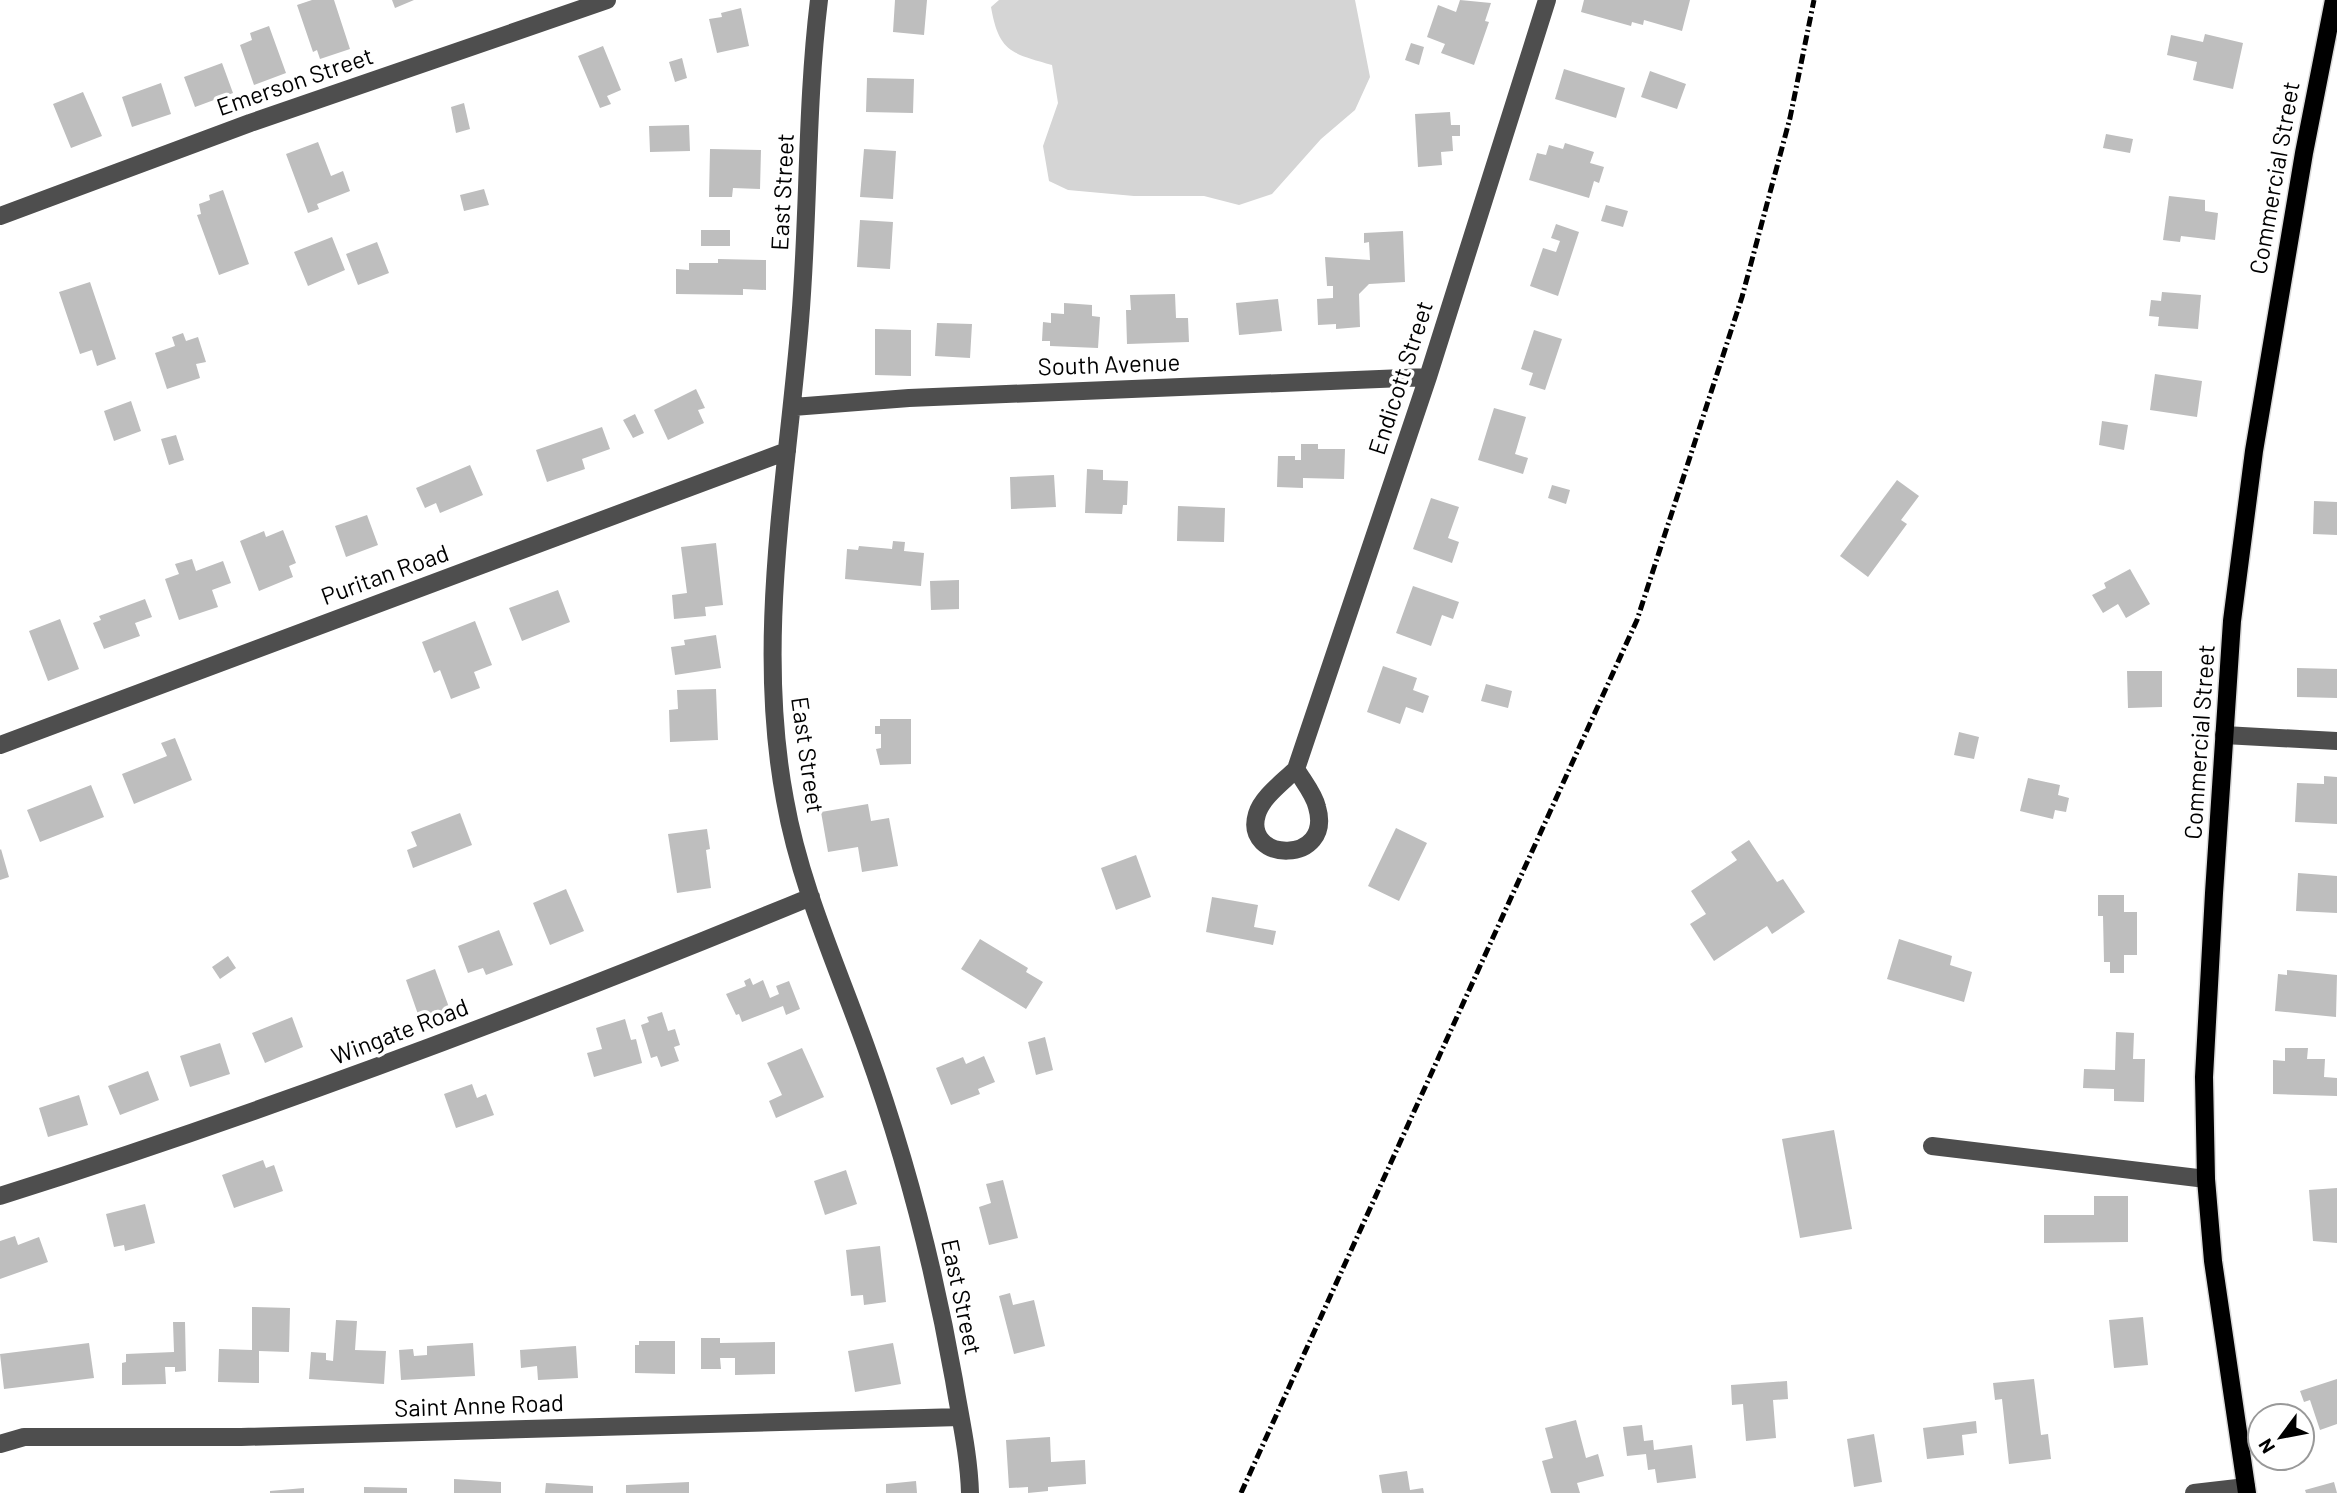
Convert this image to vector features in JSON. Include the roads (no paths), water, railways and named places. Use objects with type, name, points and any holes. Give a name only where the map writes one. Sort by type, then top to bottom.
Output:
[{"type":"main road","name":"Commercial Street","points":[[2246,1490],[2213,1261],[2206,1179],[2204,1077],[2224,735],[2232,621],[2254,451],[2304,153],[2334,0]]},
{"type":"street","name":"Emerson Street","points":[[0,216],[250,123],[607,0]]},
{"type":"street","name":"East Street","points":[[819,0],[793,407],[774,569],[774,725],[785,803],[811,897],[893,1125],[942,1312],[970,1493]]},
{"type":"street","name":"Endicott Street","points":[[1296,769],[1318,807],[1318,824],[1312,840],[1298,852],[1283,853],[1268,847],[1258,834],[1256,816],[1265,800],[1296,769],[1429,377],[1546,0]]},
{"type":"street","name":"South Avenue","points":[[793,407],[909,398],[1429,377]]},
{"type":"street","name":"Puritan Road","points":[[0,746],[787,451]]},
{"type":"street","points":[[2224,735],[2337,740]]},
{"type":"street","name":"Wingate Road","points":[[0,1196],[339,1082],[619,976],[811,897]]},
{"type":"street","points":[[1932,1146],[2206,1179]]},
{"type":"street","name":"Saint Anne Road","points":[[0,1444],[24,1437],[241,1437],[960,1417]]},
{"type":"street","points":[[2194,1493],[2246,1490]]},
{"type":"railway","points":[[1241,1493],[1637,620],[1742,297],[1790,118],[1814,0]]}]
